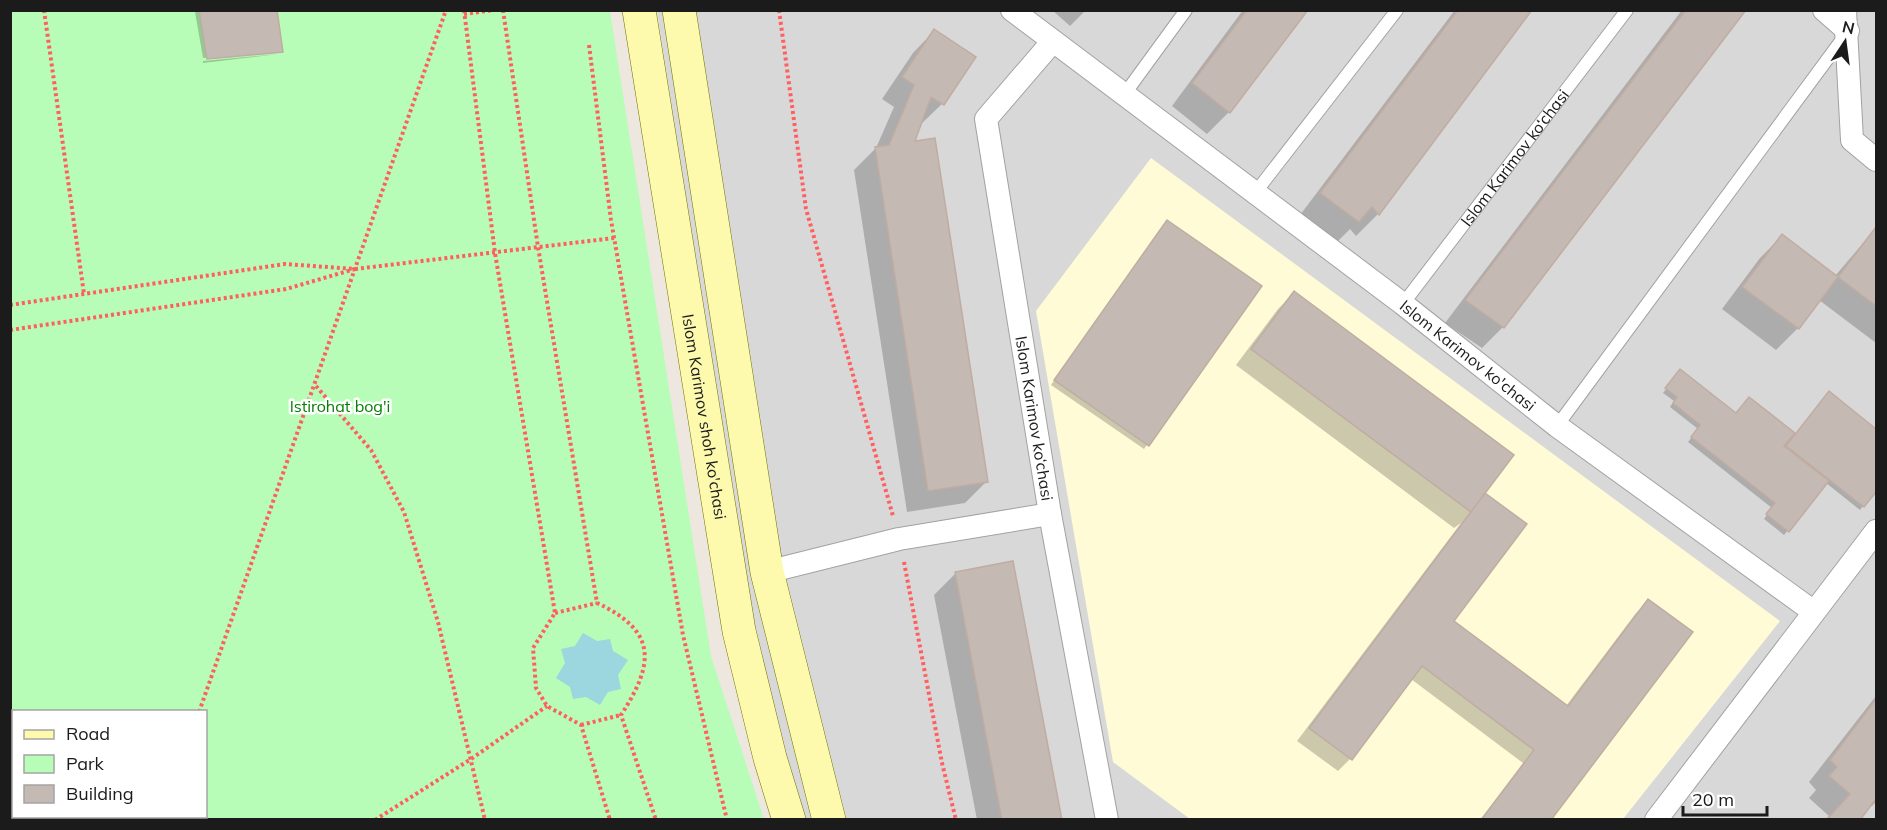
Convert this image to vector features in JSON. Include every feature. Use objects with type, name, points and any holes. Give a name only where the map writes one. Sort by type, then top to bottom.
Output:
[{"type":"main road","name":"Islom Karimov shoh ko'chasi","points":[[639,10],[737,620],[770,758],[789,819]]},
{"type":"main road","points":[[679,10],[767,572],[829,819]]},
{"type":"street","name":"Islom Karimov ko'chasi","points":[[1012,10],[1403,304],[1557,426],[1814,612]]},
{"type":"street","points":[[1824,10],[1847,21],[1852,140],[1876,160]]},
{"type":"street","name":"Islom Karimov ko‘chasi","points":[[1053,41],[986,119],[1050,514],[1107,819]]},
{"type":"street","points":[[767,572],[899,539],[1050,514]]},
{"type":"street","points":[[1656,819],[1876,531]]},
{"type":"lane","points":[[1124,95],[1186,10]]},
{"type":"lane","points":[[1256,193],[1396,10]]},
{"type":"lane","name":"Islom Karimov ko‘chasi","points":[[1403,304],[1627,10]]},
{"type":"lane","points":[[1557,426],[1847,21]]},
{"type":"path","points":[[44,10],[84,294]]},
{"type":"path","points":[[199,710],[316,386],[446,10]]},
{"type":"path","points":[[494,10],[464,12],[495,253],[555,614],[533,648],[536,688],[547,706],[581,725],[621,715],[638,689],[645,656],[641,634],[618,613],[597,603],[555,614]]},
{"type":"path","points":[[504,10],[538,247],[597,603]]},
{"type":"path","points":[[779,10],[806,209],[899,539],[942,763],[956,819]]},
{"type":"path","points":[[589,45],[614,238],[683,635],[727,819]]},
{"type":"path","points":[[10,330],[286,289],[355,269],[614,238]]},
{"type":"path","points":[[10,305],[285,264],[355,269]]},
{"type":"path","points":[[316,386],[371,450],[404,512],[438,622],[485,819]]},
{"type":"path","points":[[375,819],[471,759],[547,706]]},
{"type":"path","points":[[621,715],[656,819]]},
{"type":"path","points":[[581,725],[610,819]]},
{"type":"shaded area","points":[[657,11],[1876,11],[1876,819],[800,819],[769,731]]},
{"type":"shaded area","points":[[1151,158],[1780,621],[1623,819],[1190,819],[1113,762],[1036,311]]},
{"type":"green space","name":"Istirohat bog'i","points":[[10,11],[610,11],[711,656],[764,819],[11,819]]},
{"type":"water","points":[[583,633],[597,641],[610,639],[613,651],[628,660],[618,675],[621,689],[608,692],[600,705],[586,697],[573,699],[570,687],[556,678],[565,663],[561,649],[575,646]]},
{"type":"building","points":[[199,10],[277,10],[283,52],[207,59]]},
{"type":"building","points":[[1247,10],[1308,10],[1230,113],[1192,83]]},
{"type":"building","points":[[1458,10],[1532,10],[1379,215],[1372,207],[1359,222],[1320,193]]},
{"type":"building","points":[[1686,10],[1746,10],[1504,328],[1465,300]]},
{"type":"building","points":[[934,29],[976,57],[944,105],[931,97],[915,141],[935,138],[988,482],[928,491],[875,147],[889,145],[914,85],[902,77]]},
{"type":"building","points":[[1167,220],[1262,286],[1149,446],[1054,380]]},
{"type":"building","points":[[1876,227],[1876,306],[1838,277]]},
{"type":"building","points":[[1782,234],[1838,277],[1799,329],[1742,287]]},
{"type":"building","points":[[1294,291],[1514,455],[1471,512],[1251,349]]},
{"type":"building","points":[[1680,369],[1736,413],[1749,397],[1795,433],[1784,446],[1829,481],[1789,532],[1766,514],[1775,503],[1691,437],[1700,425],[1673,403],[1677,397],[1665,388]]},
{"type":"building","points":[[1829,391],[1876,429],[1876,492],[1864,507],[1786,446]]},
{"type":"building","points":[[1485,493],[1527,524],[1454,621],[1568,706],[1648,599],[1693,632],[1551,820],[1481,820],[1534,750],[1422,666],[1352,760],[1309,728]]},
{"type":"building","points":[[1013,561],[1062,820],[1002,820],[955,572]]},
{"type":"building","points":[[1876,699],[1876,799],[1860,820],[1826,820],[1850,794],[1829,776],[1837,767],[1830,760]]}]
